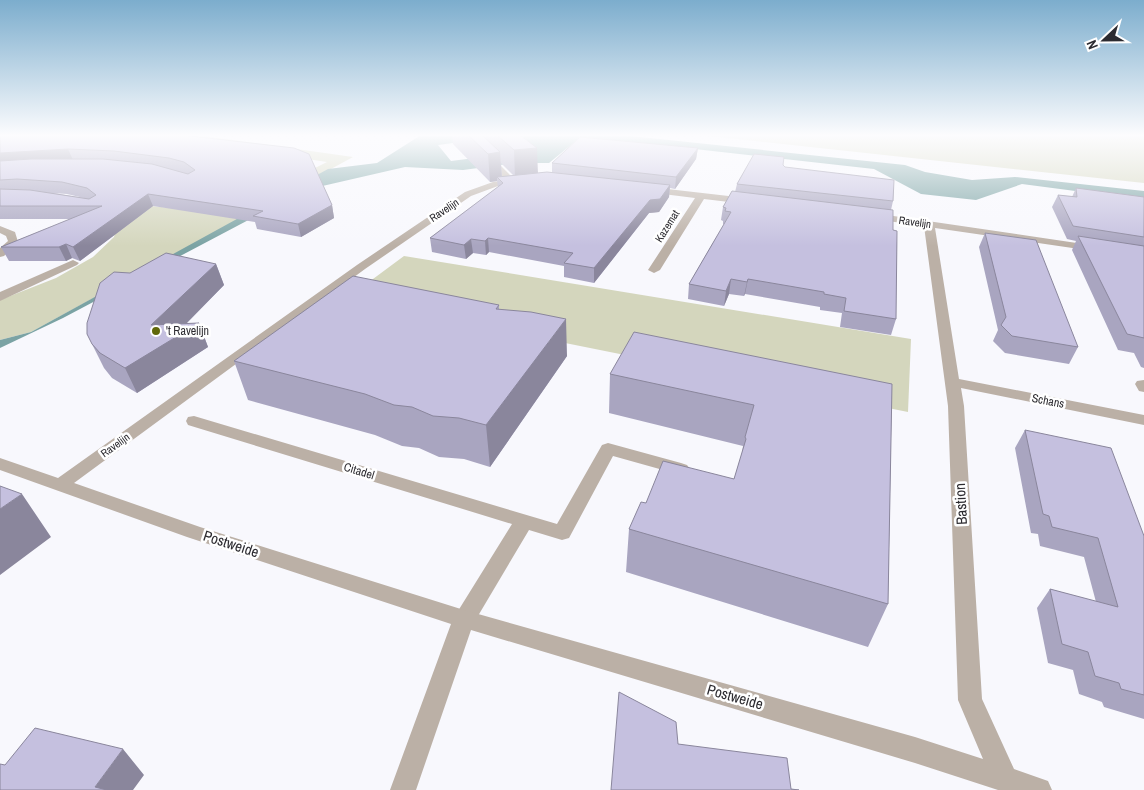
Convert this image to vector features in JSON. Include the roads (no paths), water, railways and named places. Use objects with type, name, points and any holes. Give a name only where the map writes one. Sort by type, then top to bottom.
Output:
[{"type":"street","points":[[502,172],[512,182]]},
{"type":"street","name":"Ravelijn","points":[[61,484],[360,267],[468,194],[488,187],[529,180]]},
{"type":"street","points":[[642,189],[760,203]]},
{"type":"street","name":"Kazemat","points":[[654,270],[701,196]]},
{"type":"street","name":"Ravelijn","points":[[866,215],[1105,250]]},
{"type":"street","name":"Bastion","points":[[929,224],[956,406],[970,700],[1007,784]]},
{"type":"street","points":[[0,229],[11,234],[12,242],[0,254]]},
{"type":"street","points":[[0,297],[44,278],[73,262]]},
{"type":"street","name":"Schans","points":[[952,382],[1144,420]]},
{"type":"street","name":"Citadel","points":[[194,421],[562,533],[608,449],[700,474]]},
{"type":"street","name":"Postweide","points":[[0,464],[194,532],[464,619],[915,750],[1007,784]]},
{"type":"street","points":[[403,790],[464,619],[524,521]]},
{"type":"street","points":[[1007,784],[1039,790]]},
{"type":"water","points":[[323,172],[384,172],[305,190],[63,318],[0,348],[0,340],[31,332]]},
{"type":"water","points":[[879,172],[925,172],[972,180],[1015,177],[1144,191],[1144,200],[1022,184],[976,200],[921,194]]},
{"type":"place","name":"'t Ravelijn","points":[[156,331]]}]
